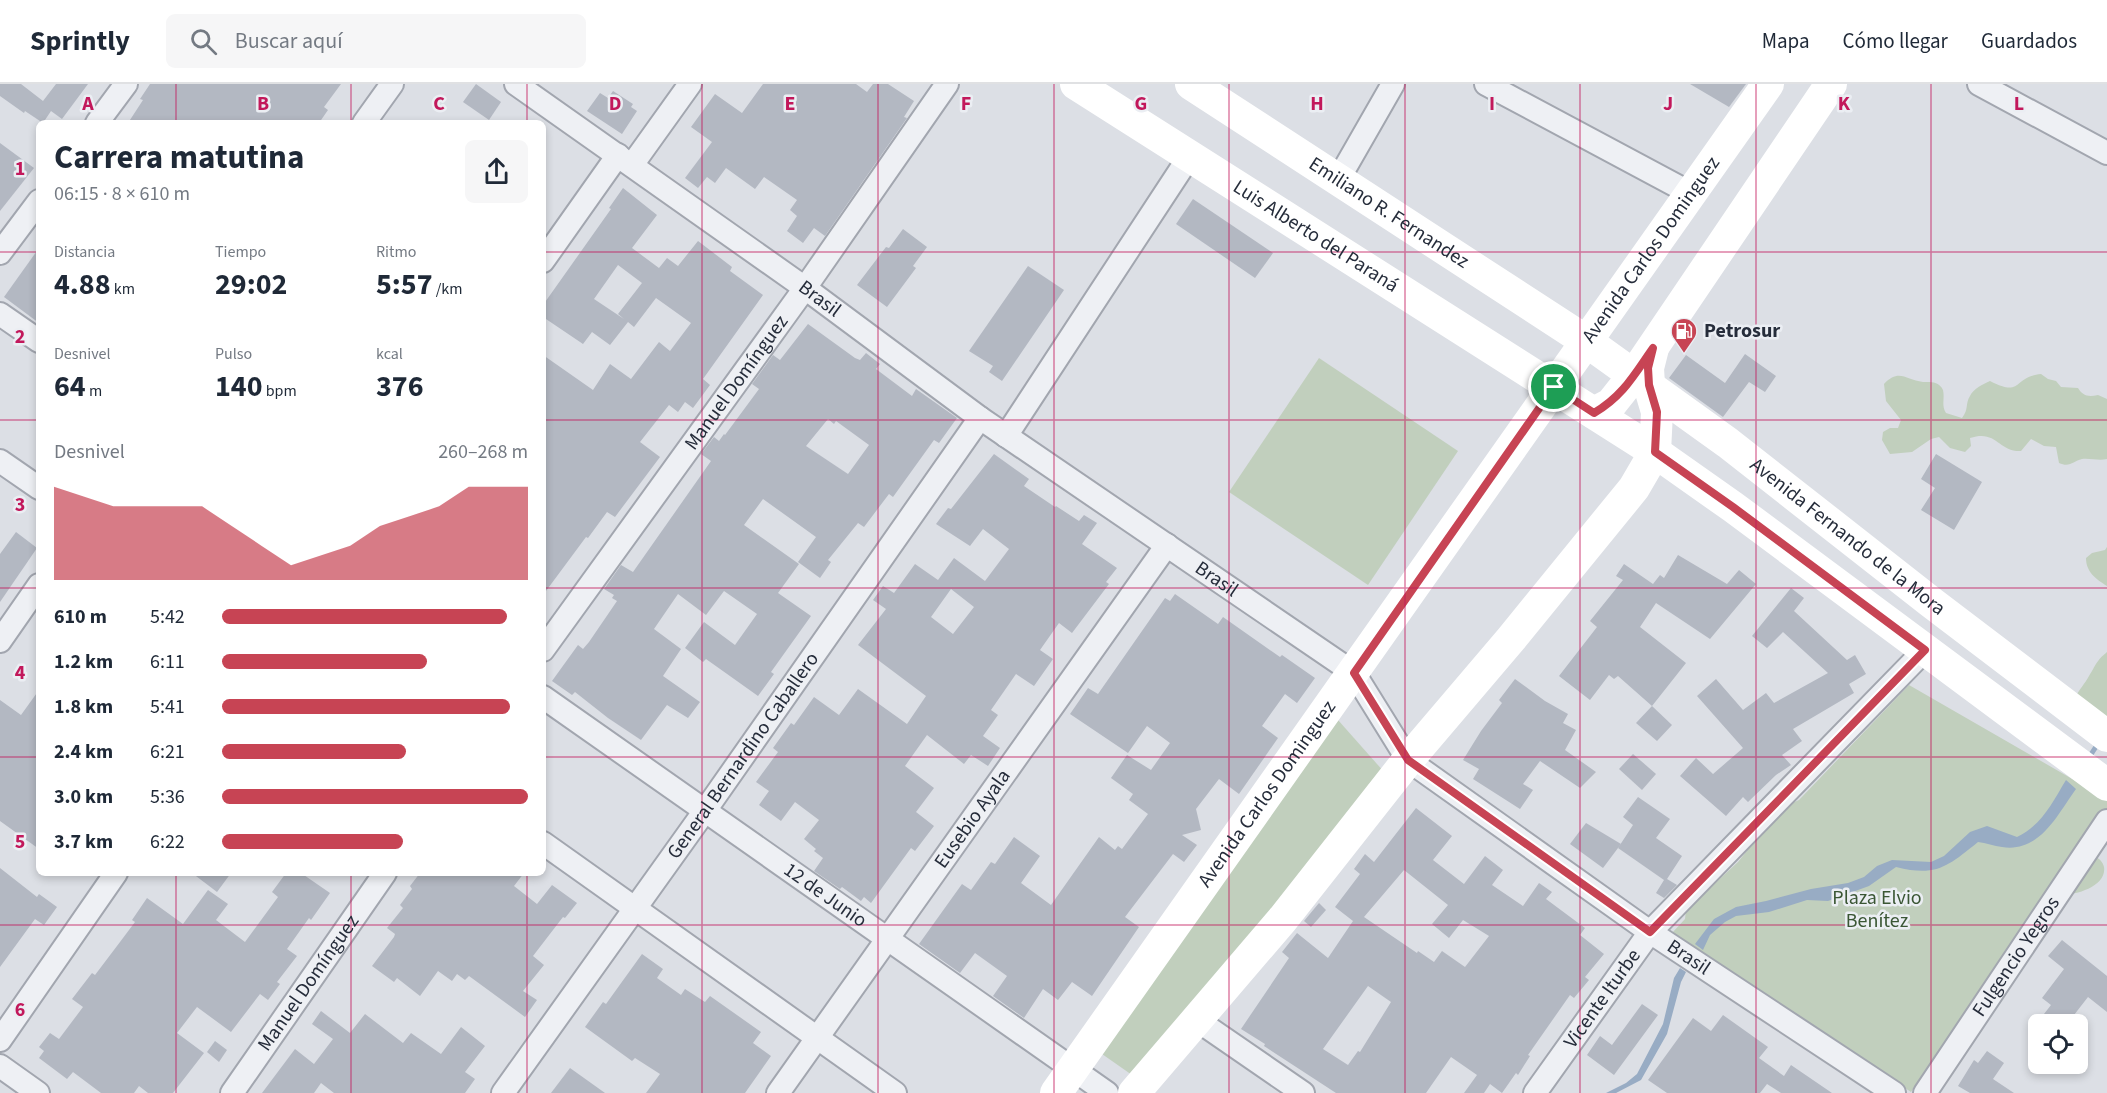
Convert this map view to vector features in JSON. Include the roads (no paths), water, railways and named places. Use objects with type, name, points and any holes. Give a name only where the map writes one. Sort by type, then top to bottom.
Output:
[{"type":"main road","name":"Luis Alberto del Paraná","points":[[1076,84],[1554,387]]},
{"type":"main road","name":"Emiliano R. Fernandez","points":[[1191,84],[1586,341]]},
{"type":"main road","name":"Avenida Carlos Dominguez","points":[[1064,1081],[1768,84]]},
{"type":"main road","points":[[1594,413],[1611,404],[1641,380],[1648,368],[1653,348],[1831,84]]},
{"type":"main road","name":"Avenida Fernando de la Mora","points":[[1586,341],[1728,443],[2095,727]]},
{"type":"main road","points":[[1134,1093],[1282,920],[1408,760],[1634,489],[1655,452],[1657,412],[1641,380]]},
{"type":"main road","points":[[1554,387],[1655,452],[1733,507],[2105,783]]},
{"type":"street","points":[[99,120],[126,84]]},
{"type":"street","points":[[366,120],[392,84]]},
{"type":"street","name":"Brasil","points":[[516,84],[805,288],[980,418],[1354,673],[1408,760],[1650,932],[1894,1093]]},
{"type":"street","points":[[546,257],[690,84]]},
{"type":"street","name":"Manuel Domínguez","points":[[546,646],[805,288],[947,84]]},
{"type":"street","points":[[1338,180],[1393,84]]},
{"type":"street","points":[[1486,84],[1690,193]]},
{"type":"street","points":[[1979,84],[2107,153]]},
{"type":"street","points":[[1006,435],[1189,156]]},
{"type":"street","points":[[0,253],[36,205]]},
{"type":"street","points":[[0,314],[36,339]]},
{"type":"street","name":"General Bernardino Caballero","points":[[504,1093],[980,418]]},
{"type":"street","points":[[0,461],[36,486]]},
{"type":"street","name":"Eusebio Ayala","points":[[778,1093],[1167,544]]},
{"type":"street","points":[[0,641],[36,589]]},
{"type":"street","name":"Vicente Iturbe","points":[[1535,1093],[1650,932],[1925,650]]},
{"type":"street","name":"12 de Junio","points":[[546,699],[886,940],[1064,1081],[1107,1093]]},
{"type":"street","name":"Fulgencio Yegros","points":[[1925,1093],[2107,820]]},
{"type":"street","points":[[546,845],[896,1093]]},
{"type":"street","points":[[0,1040],[114,876]]},
{"type":"street","name":"Manuel Domínguez","points":[[232,1093],[383,876]]},
{"type":"street","points":[[1197,1020],[1303,1093]]},
{"type":"street","points":[[0,1066],[38,1093]]},
{"type":"water","points":[[2066,780],[2076,789],[2046,830],[2027,844],[2002,847],[1978,842],[1958,858],[1940,868],[1921,871],[1896,867],[1869,886],[1828,901],[1807,900],[1769,912],[1736,916],[1710,935],[1703,950],[1695,944],[1714,919],[1736,907],[1811,889],[1848,883],[1864,877],[1877,866],[1892,860],[1931,862],[1944,856],[1970,832],[1987,826],[2017,837],[2040,820]]},
{"type":"water","points":[[1680,968],[1686,972],[1681,982],[1667,1034],[1641,1080],[1616,1093],[1606,1093],[1626,1083],[1637,1074],[1663,1024],[1674,978]]},
{"type":"waterway","points":[[2088,759],[2099,742]]},
{"type":"place","name":"Petrosur","points":[[1684,354]]},
{"type":"park label","name":"Plaza Elvio Benítez","points":[[1877,910]]}]
